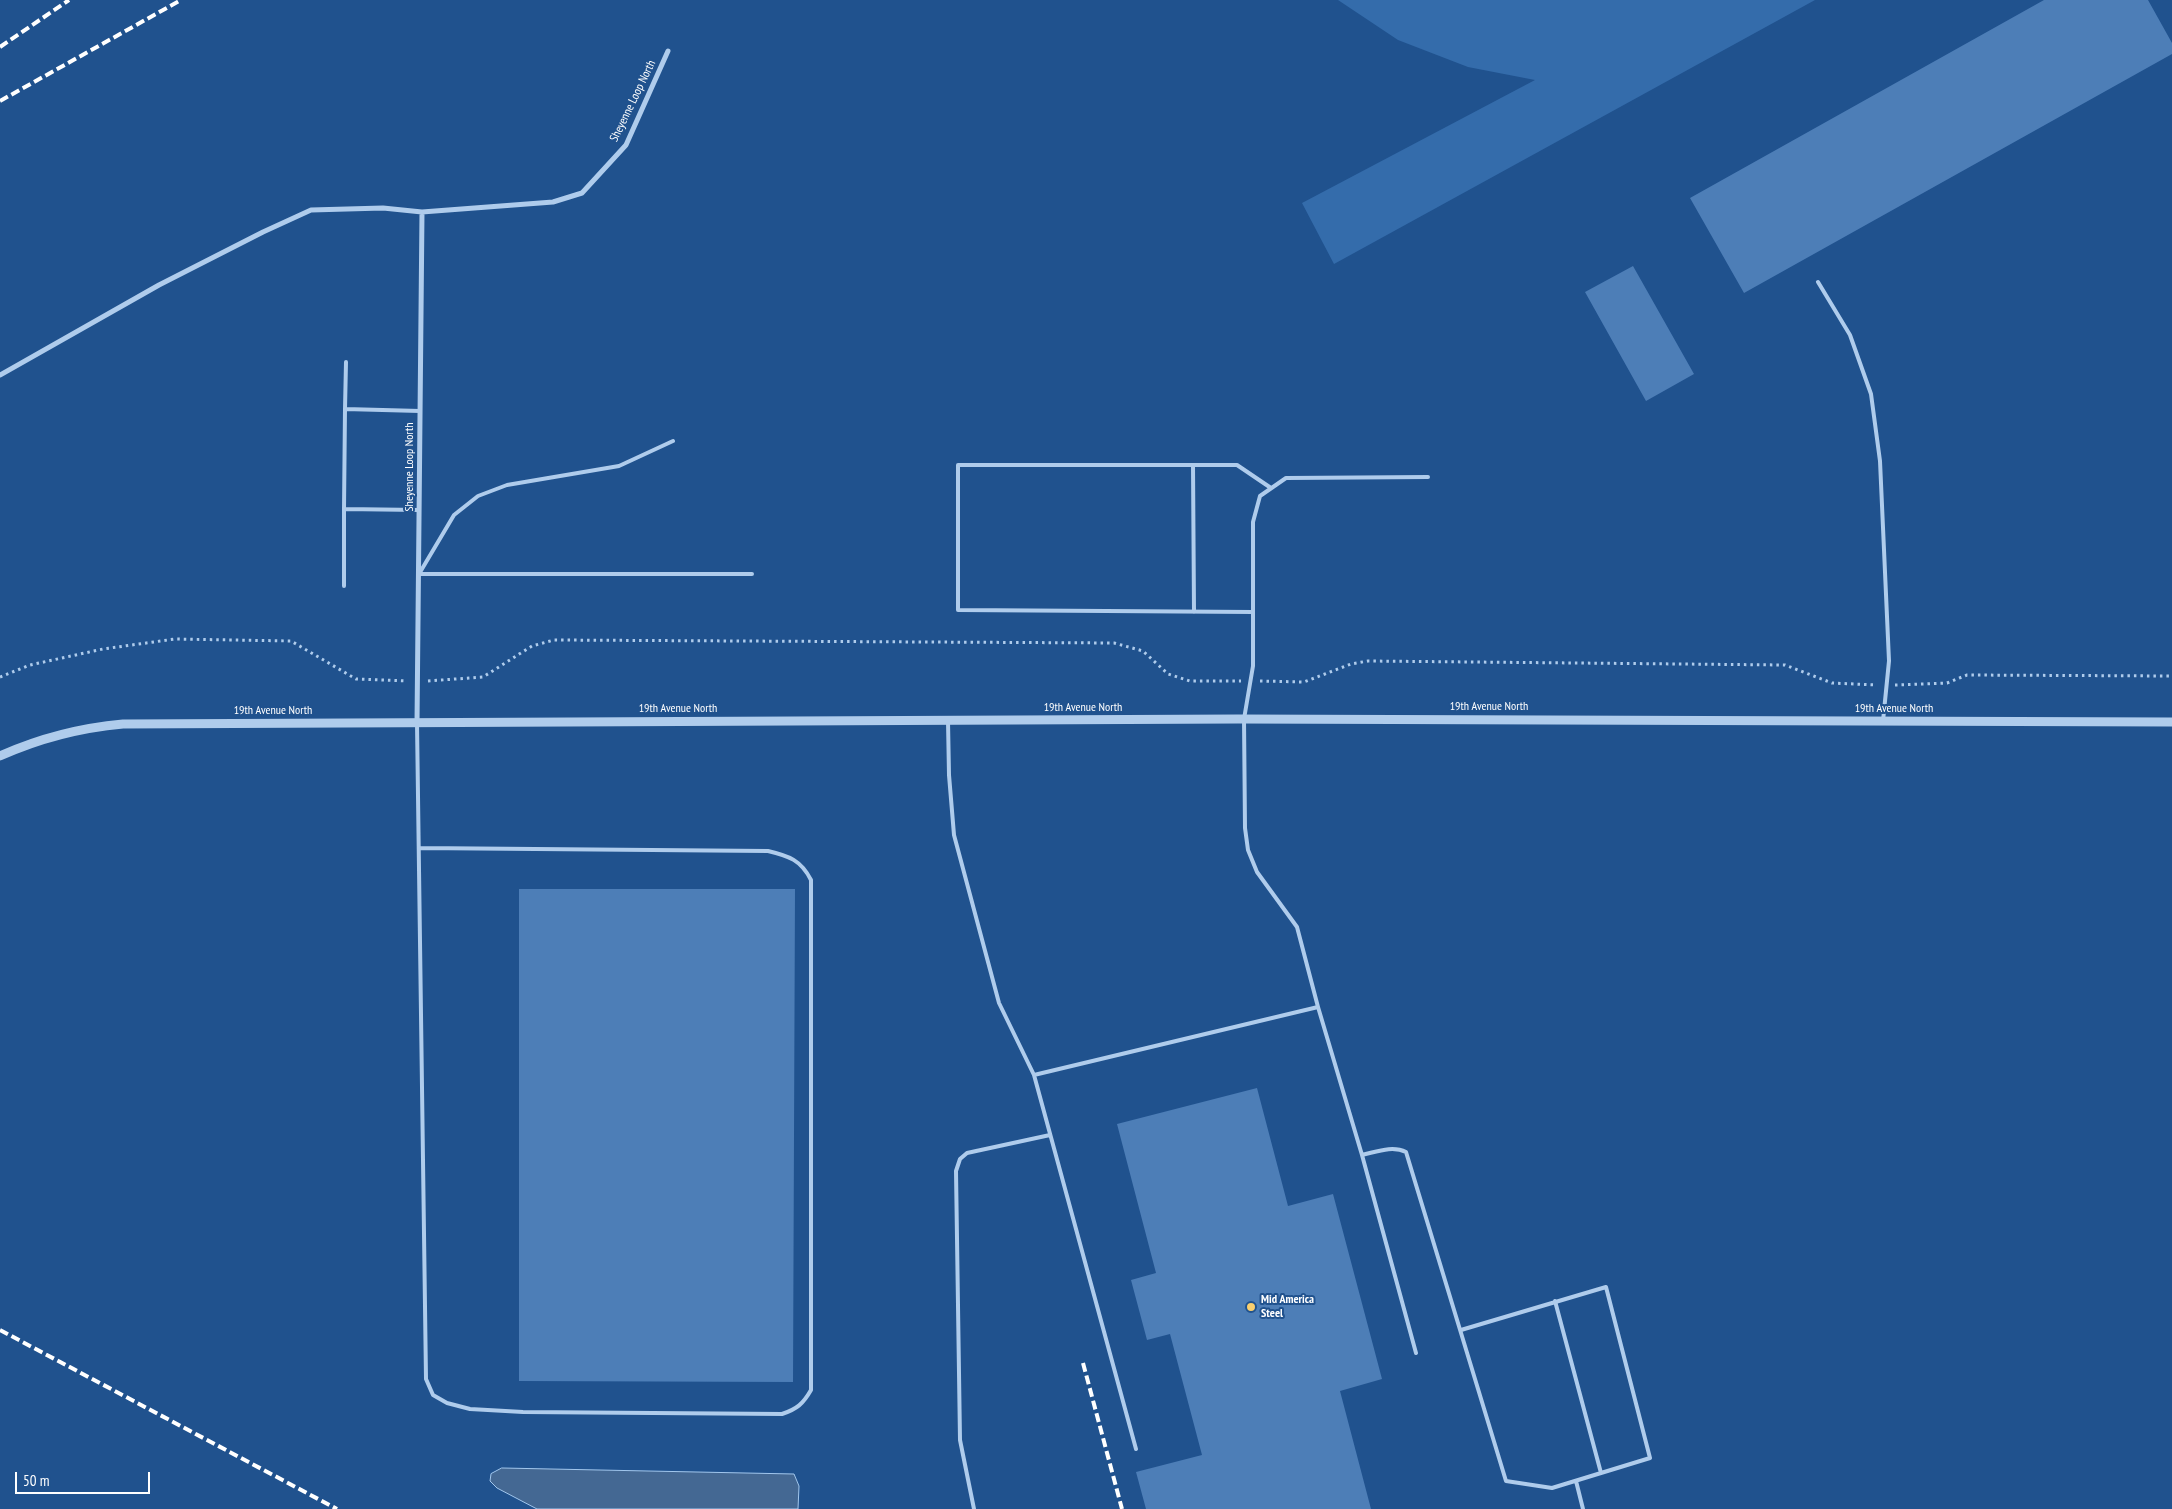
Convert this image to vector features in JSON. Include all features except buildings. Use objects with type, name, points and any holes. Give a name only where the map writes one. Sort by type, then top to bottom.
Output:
[{"type":"street","name":"Sheyenne Loop North","points":[[0,375],[159,285],[263,232],[311,210],[383,208],[422,212],[553,202],[582,193],[626,145],[668,51]]},
{"type":"street","name":"Sheyenne Loop North","points":[[417,723],[422,212]]},
{"type":"street","name":"19th Avenue North","points":[[0,756],[61,733],[94,726],[123,724],[1244,719],[2172,722]]},
{"type":"lane","points":[[1818,282],[1850,335],[1871,394],[1880,461],[1889,661],[1883,721]]},
{"type":"lane","points":[[344,586],[346,362]]},
{"type":"lane","points":[[345,410],[420,411]]},
{"type":"lane","points":[[418,574],[454,515],[478,496],[507,485],[619,466],[674,441]]},
{"type":"lane","points":[[1252,612],[958,610],[958,465],[1237,465],[1271,488]]},
{"type":"lane","points":[[1193,465],[1194,612]]},
{"type":"lane","points":[[1416,1353],[1297,927],[1292,917],[1257,872],[1248,850],[1245,828],[1244,719],[1252,666],[1252,522],[1260,496],[1286,478],[1428,477]]},
{"type":"lane","points":[[344,509],[419,510]]},
{"type":"lane","points":[[418,574],[752,574]]},
{"type":"lane","points":[[948,721],[949,775],[954,835],[999,1003],[1034,1075],[1136,1449]]},
{"type":"lane","points":[[417,723],[426,1379],[433,1395],[447,1403],[470,1409],[523,1412],[782,1414],[795,1410],[804,1402],[811,1390],[811,880],[805,868],[788,855],[768,851],[419,848]]},
{"type":"lane","points":[[1034,1075],[1318,1006]]},
{"type":"lane","points":[[974,1509],[960,1440],[956,1171],[960,1159],[967,1153],[1050,1135]]},
{"type":"lane","points":[[1362,1155],[1399,1148],[1406,1152],[1506,1481],[1552,1488],[1650,1458],[1606,1287],[1461,1330]]},
{"type":"lane","points":[[1555,1301],[1601,1473]]},
{"type":"lane","points":[[1576,1480],[1583,1509]]},
{"type":"path","points":[[0,677],[30,665],[103,649],[175,639],[291,641],[356,680],[418,681],[483,677],[532,646],[554,640],[1114,643],[1143,651],[1168,674],[1190,681],[1304,682],[1351,664],[1378,661],[1785,665],[1832,683],[1917,686],[1947,683],[1967,675],[2172,676]]},
{"type":"shaded area","points":[[1338,0],[1815,0],[1334,264],[1302,203],[1535,80],[1468,67],[1398,40]]},
{"type":"shaded area","points":[[502,1468],[794,1474],[799,1486],[798,1509],[537,1509],[497,1488],[490,1481],[491,1474]]},
{"type":"railway","points":[[0,47],[69,0]]},
{"type":"railway","points":[[0,101],[181,0]]},
{"type":"railway","points":[[0,1330],[337,1509]]},
{"type":"railway","points":[[1083,1363],[1122,1509]]},
{"type":"place","name":"Mid America Steel","points":[[1251,1307]]}]
